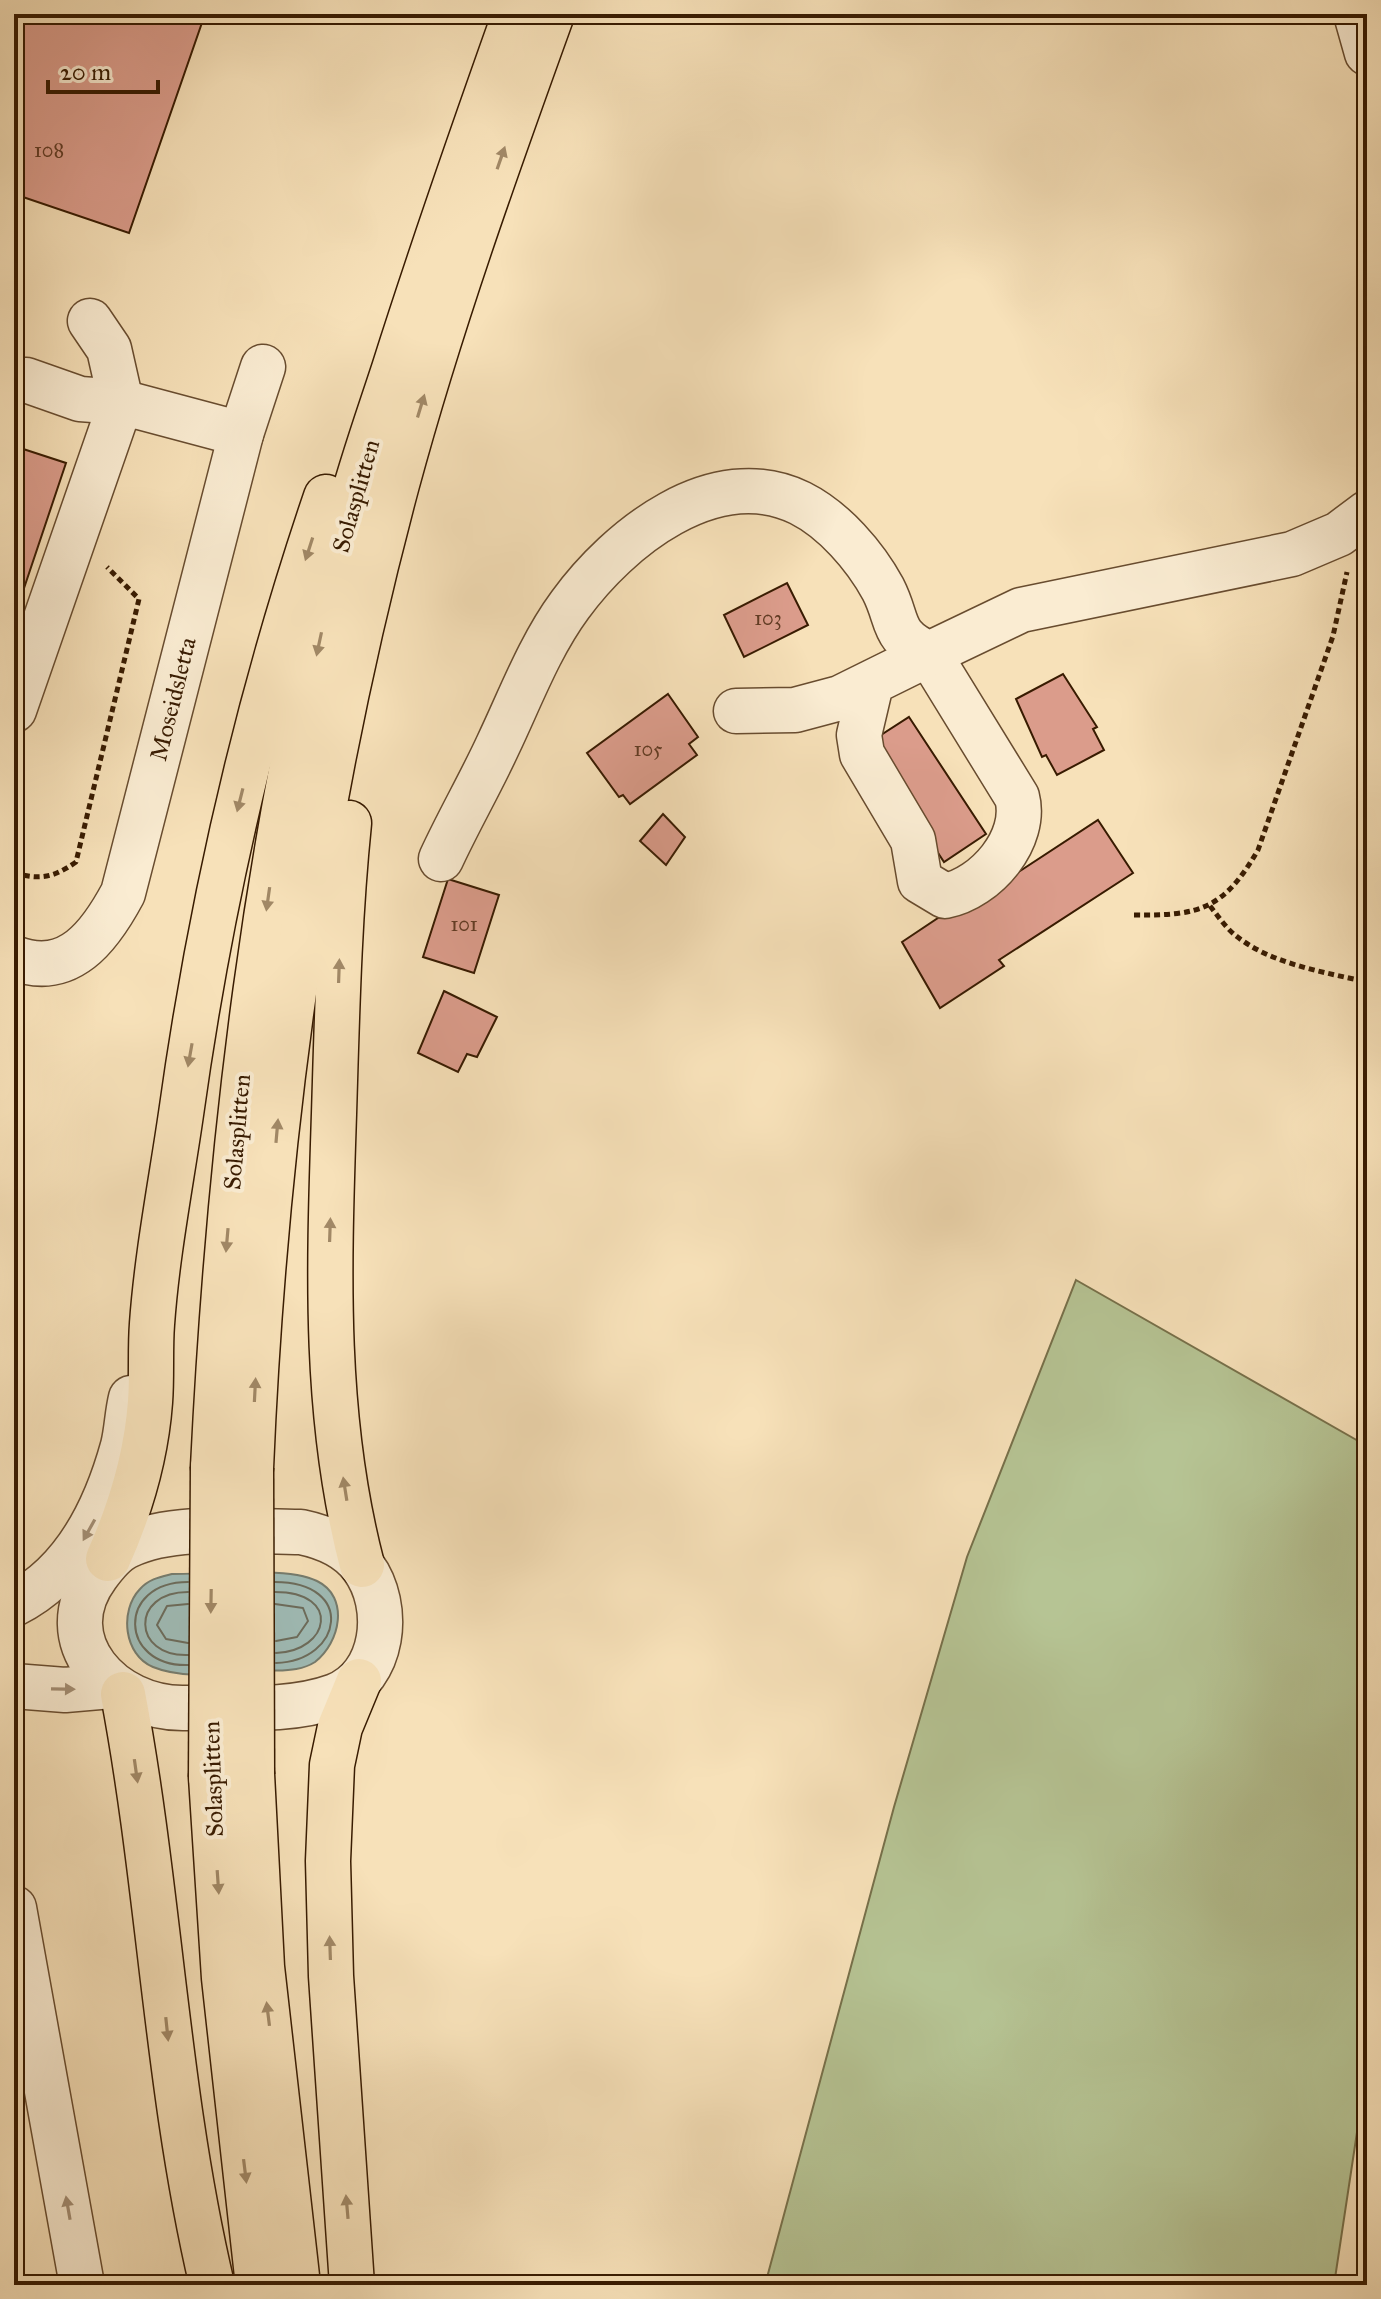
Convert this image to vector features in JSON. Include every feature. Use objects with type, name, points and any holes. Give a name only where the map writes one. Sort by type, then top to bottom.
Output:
[{"type":"highway","name":"Solasplitten","points":[[258,2285],[224,1978],[232,1775],[232,1468],[220,1329],[241,1085],[277,836],[348,517],[441,220],[515,14]]},
{"type":"highway","name":"Solasplitten","points":[[232,1468],[258,1331],[280,1096],[321,831],[353,665],[398,480],[461,274],[552,14]]},
{"type":"highway","points":[[99,1572],[128,1515],[142,1450],[150,1405],[152,1322],[208,948],[233,825],[285,624],[404,267],[441,220]]},
{"type":"highway","points":[[362,1565],[348,1512],[339,1452],[329,1325],[340,939],[362,722],[403,537],[398,480]]},
{"type":"highway","points":[[352,2285],[331,1976],[328,1861],[332,1765],[340,1727],[359,1681]]},
{"type":"highway","points":[[117,1690],[144,1822],[172,2077],[212,2285]]},
{"type":"highway","name":"Solasplitten","points":[[232,1775],[262,1967],[298,2285]]},
{"type":"street","points":[[1356,14],[1367,53]]},
{"type":"street","points":[[14,710],[121,402],[109,349],[90,321]]},
{"type":"street","name":"Moseidsletta","points":[[14,958],[28,963],[72,958],[105,927],[123,893],[241,434],[263,367]]},
{"type":"street","points":[[26,380],[80,399],[121,402],[241,434]]},
{"type":"street","points":[[441,859],[537,662],[568,607],[625,546],[672,513],[714,495],[758,489],[801,503],[862,555],[884,592],[901,638],[929,654],[1017,797],[1021,812],[1007,850],[981,878],[960,893],[945,896],[920,881],[913,840],[862,754],[859,735],[871,684]]},
{"type":"street","points":[[736,711],[795,710],[840,698],[1021,610],[1292,554],[1339,534],[1363,517]]},
{"type":"street","points":[[14,1604],[53,1575],[84,1540],[105,1502],[123,1444],[130,1403],[152,1322]]},
{"type":"street","points":[[14,1625],[99,1572],[124,1547],[165,1534],[301,1532],[333,1542],[362,1565],[377,1590],[382,1620],[374,1655],[359,1681],[337,1696],[297,1706],[177,1708],[117,1690],[14,1686]]},
{"type":"street","points":[[99,1572],[81,1616],[84,1646],[117,1690]]},
{"type":"street","points":[[14,1908],[82,2285]]},
{"type":"path","points":[[1134,915],[1175,916],[1210,906],[1238,882],[1258,850],[1333,636],[1363,517]]},
{"type":"path","points":[[14,873],[39,879],[58,875],[76,862],[139,599],[75,534]]},
{"type":"path","points":[[1210,906],[1233,934],[1255,948],[1315,970],[1367,982]]},
{"type":"green space","points":[[1076,1280],[1367,1446],[1367,2066],[1334,2285],[765,2285],[894,1807],[967,1557]]},
{"type":"water","points":[[268,1572],[304,1576],[327,1588],[334,1598],[338,1620],[335,1632],[324,1654],[310,1665],[298,1669],[195,1675],[153,1667],[143,1661],[131,1643],[127,1620],[129,1609],[143,1586],[172,1574]]},
{"type":"building","points":[[14,14],[205,14],[129,233],[14,194]]},
{"type":"building","points":[[14,446],[66,463],[14,618]]},
{"type":"building","points":[[787,583],[808,625],[744,657],[724,615]]},
{"type":"building","points":[[1063,674],[1097,727],[1093,729],[1104,750],[1057,775],[1046,755],[1042,757],[1016,699]]},
{"type":"building","points":[[668,694],[698,737],[689,744],[697,755],[630,804],[623,795],[619,797],[587,753]]},
{"type":"building","points":[[909,717],[986,834],[944,862],[867,744]]},
{"type":"building","points":[[663,814],[685,837],[666,865],[640,841]]},
{"type":"building","points":[[1098,820],[1133,873],[999,960],[1004,966],[940,1008],[902,942],[962,902],[965,907]]},
{"type":"building","points":[[448,879],[499,895],[474,973],[423,957]]},
{"type":"building","points":[[444,991],[497,1017],[477,1057],[467,1054],[458,1072],[418,1053]]}]
